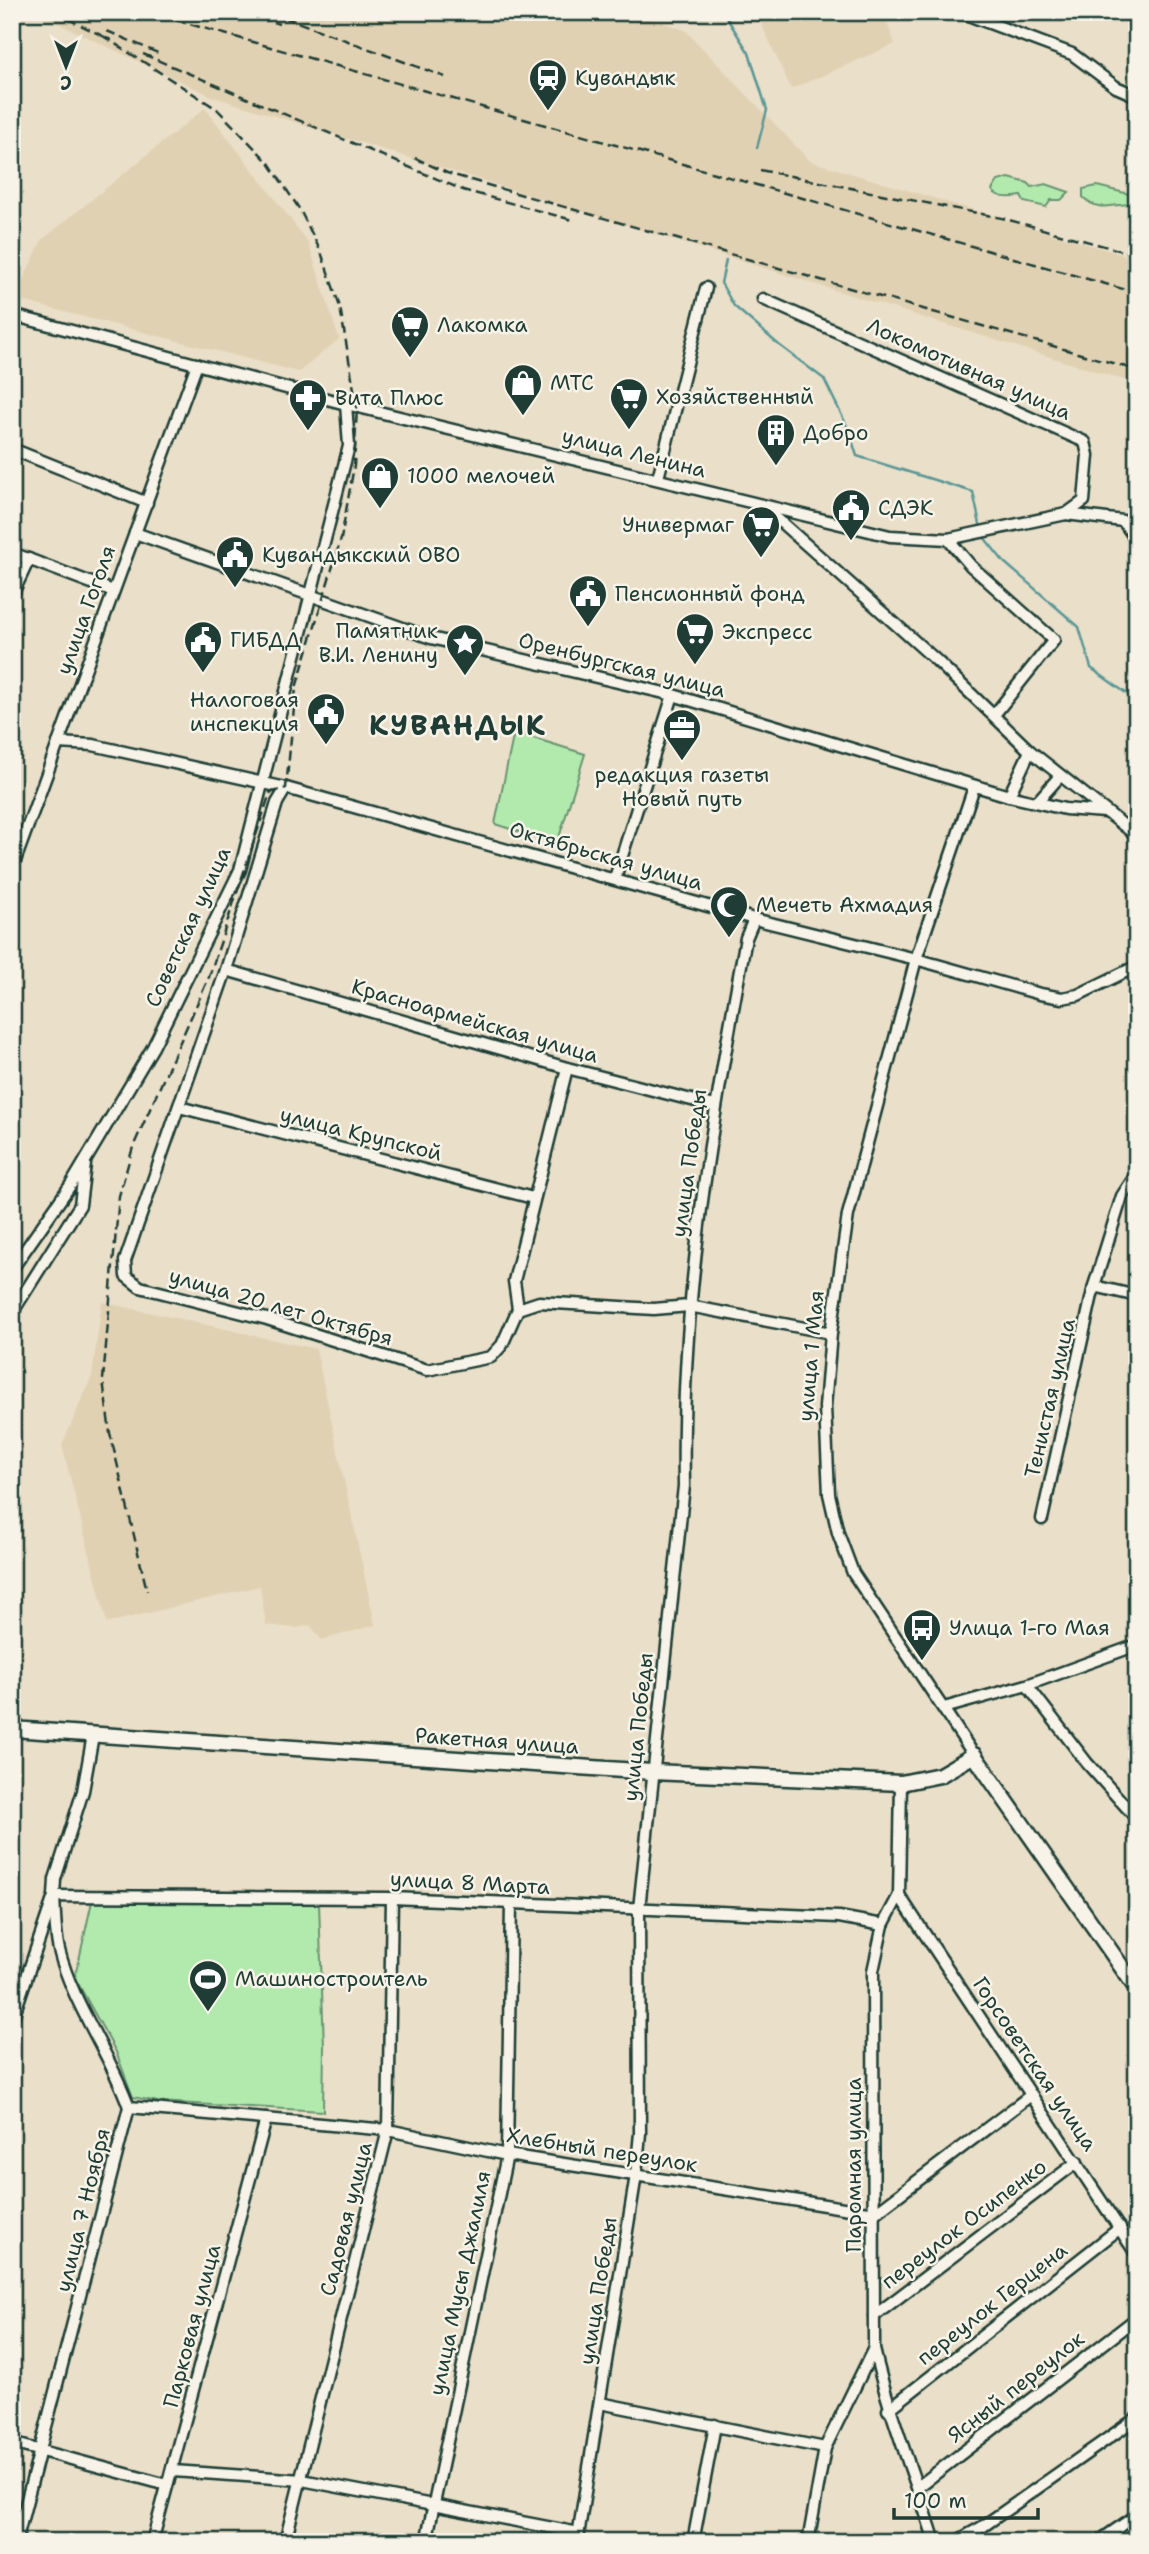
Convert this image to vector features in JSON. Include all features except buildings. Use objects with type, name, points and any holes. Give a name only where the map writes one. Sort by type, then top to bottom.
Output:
[{"type":"main road","name":"Ракетная улица","points":[[12,1729],[652,1772],[901,1783],[940,1775],[974,1755]]},
{"type":"main road","points":[[974,1755],[1137,1989]]},
{"type":"street","points":[[960,12],[1072,54],[1116,87],[1137,96]]},
{"type":"street","points":[[658,478],[706,288]]},
{"type":"street","name":"Локомотивная улица","points":[[763,299],[1085,442],[1088,455],[1084,501],[1066,514]]},
{"type":"street","name":"улица Ленина","points":[[12,316],[346,404],[762,505],[994,715],[1030,751],[1137,836]]},
{"type":"street","name":"улица Гоголя","points":[[12,869],[197,365]]},
{"type":"street","name":"Советская улица","points":[[12,1269],[85,1160],[153,1047],[240,870],[349,446],[346,404]]},
{"type":"street","points":[[12,449],[146,503]]},
{"type":"street","points":[[762,505],[890,536],[947,539],[1066,514],[1123,521],[1137,541]]},
{"type":"street","name":"Оренбургская улица","points":[[135,533],[430,638],[673,695],[974,787],[1037,802],[1105,812]]},
{"type":"street","points":[[947,539],[971,566],[1054,640],[994,715]]},
{"type":"street","points":[[12,553],[113,591]]},
{"type":"street","points":[[12,595],[29,559]]},
{"type":"street","points":[[615,878],[673,695]]},
{"type":"street","name":"Октябрьская улица","points":[[58,743],[93,745],[286,788],[754,919],[916,958],[1062,998],[1078,995],[1137,966]]},
{"type":"street","points":[[1009,796],[1030,751]]},
{"type":"street","points":[[1037,802],[1060,776]]},
{"type":"street","name":"улица 1 Мая","points":[[974,787],[916,958],[848,1215],[826,1383],[829,1494],[838,1533],[853,1573],[974,1755]]},
{"type":"street","points":[[179,1107],[226,970],[277,803],[286,788]]},
{"type":"street","name":"улица Победы","points":[[578,2537],[636,2175],[640,2133],[639,1909],[684,1486],[683,1419],[689,1306],[715,1106],[746,939],[754,919]]},
{"type":"street","name":"Красноармейская улица","points":[[226,970],[567,1068],[715,1106]]},
{"type":"street","points":[[567,1068],[514,1281],[518,1309],[539,1302],[654,1309],[689,1306],[831,1334]]},
{"type":"street","name":"улица Крупской","points":[[179,1107],[533,1198]]},
{"type":"street","name":"улица 20 лет Октября","points":[[179,1107],[125,1261],[126,1276],[140,1287],[267,1319],[427,1370],[491,1357],[502,1345],[518,1309]]},
{"type":"street","points":[[12,1313],[80,1205],[85,1160]]},
{"type":"street","name":"Тенистая улица","points":[[1042,1519],[1094,1286],[1122,1196],[1137,1173]]},
{"type":"street","points":[[1094,1286],[1137,1296]]},
{"type":"street","points":[[944,1708],[1027,1685],[1137,1645]]},
{"type":"street","points":[[1027,1685],[1087,1763],[1137,1819]]},
{"type":"street","points":[[12,2020],[54,1896],[55,1879],[83,1791],[93,1735]]},
{"type":"street","name":"Паромная улица","points":[[901,1783],[900,1895],[883,1925],[873,1970],[874,2349],[888,2410],[918,2487],[935,2542]]},
{"type":"street","name":"Горсоветская улица","points":[[900,1895],[1137,2255]]},
{"type":"street","name":"улица 8 Марта","points":[[54,1896],[392,1898],[839,1917],[883,1925]]},
{"type":"street","name":"улица 7 Ноября","points":[[16,2542],[128,2107],[117,2074],[67,1974],[58,1948],[54,1896]]},
{"type":"street","name":"Садовая улица","points":[[285,2542],[388,2130],[392,1898]]},
{"type":"street","name":"улица Мусы Джалиля","points":[[426,2542],[507,2155],[511,1904]]},
{"type":"street","points":[[874,2213],[1031,2095]]},
{"type":"street","name":"Хлебный переулок","points":[[128,2107],[388,2130],[507,2155],[874,2213]]},
{"type":"street","name":"Парковая улица","points":[[152,2542],[266,2119]]},
{"type":"street","name":"переулок Осипенко","points":[[874,2316],[1077,2162]]},
{"type":"street","name":"переулок Герцена","points":[[888,2410],[1120,2228]]},
{"type":"street","name":"Ясный переулок","points":[[918,2487],[1137,2318]]},
{"type":"street","points":[[808,2542],[825,2448],[874,2349]]},
{"type":"street","points":[[600,2403],[825,2448]]},
{"type":"street","points":[[955,2542],[1137,2418]]},
{"type":"street","points":[[693,2542],[715,2425]]},
{"type":"street","points":[[12,2443],[167,2485]]},
{"type":"street","points":[[173,2471],[302,2480],[578,2537]]},
{"type":"street","points":[[1098,2542],[1137,2515]]},
{"type":"shaded area","points":[[34,12],[630,12],[685,30],[810,161],[1137,259],[1137,384],[214,97]]},
{"type":"shaded area","points":[[756,12],[883,12],[895,44],[791,89]]},
{"type":"shaded area","points":[[205,108],[308,242],[339,339],[299,372],[14,299],[42,240]]},
{"type":"shaded area","points":[[102,1302],[316,1349],[375,1625],[322,1640],[310,1625],[296,1628],[266,1625],[260,1586],[107,1623],[62,1445],[92,1376]]},
{"type":"green space","points":[[1009,178],[1028,183],[1032,187],[1046,184],[1069,192],[1061,200],[1051,200],[1046,207],[1024,202],[1021,196],[1001,196],[992,190],[998,181]]},
{"type":"green space","points":[[1097,186],[1137,196],[1137,207],[1133,204],[1094,205],[1083,197],[1083,189]]},
{"type":"green space","points":[[514,732],[585,754],[557,844],[495,824]]},
{"type":"green space","name":"Машиностроитель","points":[[133,1897],[319,1903],[324,2048],[323,2111],[158,2102],[133,2097],[116,2052],[75,1978],[92,1901],[126,1902]]},
{"type":"waterway","points":[[723,12],[749,53],[767,110],[757,148]]},
{"type":"waterway","points":[[726,260],[721,283],[734,306],[824,379],[848,428],[857,456],[973,492],[981,529]]},
{"type":"waterway","points":[[983,536],[1004,562],[1079,627],[1091,668],[1130,696],[1137,697]]},
{"type":"railway","points":[[54,12],[111,40]]},
{"type":"railway","points":[[147,12],[1137,293]]},
{"type":"railway","points":[[246,12],[279,24]]},
{"type":"railway","points":[[270,12],[445,77]]},
{"type":"railway","points":[[107,31],[158,53]]},
{"type":"railway","points":[[103,36],[217,109],[269,163],[300,210],[321,252],[340,307],[357,407],[354,466],[341,539],[296,688],[286,788],[270,793],[209,977],[133,1147],[119,1196],[103,1380],[110,1433],[147,1591]]},
{"type":"railway","points":[[143,54],[463,190],[576,221]]},
{"type":"railway","points":[[415,158],[447,173],[491,186],[1137,370]]},
{"type":"railway","points":[[760,170],[1002,218],[1137,255]]},
{"type":"place","name":"Кувандык","points":[[548,112]]},
{"type":"place","name":"Лакомка","points":[[410,359]]},
{"type":"place","name":"МТС","points":[[523,417]]},
{"type":"place","name":"Хозяйственный","points":[[629,431]]},
{"type":"place","name":"Вита Плюс","points":[[308,432]]},
{"type":"place","name":"Добро","points":[[776,467]]},
{"type":"place","name":"1000 мелочей","points":[[380,510]]},
{"type":"place","name":"СДЭК","points":[[851,542]]},
{"type":"place","name":"Универмаг","points":[[761,559]]},
{"type":"place","name":"Кувандыкский ОВО","points":[[235,589]]},
{"type":"place","name":"Пенсионный фонд","points":[[588,628]]},
{"type":"place","name":"Экспресс","points":[[695,666]]},
{"type":"place","name":"ГИБДД","points":[[203,674]]},
{"type":"place","name":"Памятник В.И. Ленину","points":[[465,677]]},
{"type":"place","name":"Налоговая инспекция","points":[[326,746]]},
{"type":"place","name":"редакция газеты Новый путь","points":[[682,762]]},
{"type":"place","name":"Мечеть Ахмадия","points":[[729,939]]},
{"type":"place","name":"Улица 1-го Мая","points":[[922,1662]]},
{"type":"place","name":"Машиностроитель","points":[[208,2013]]},
{"type":"district","name":"КУВАНДЫК","points":[[458,725]]}]
